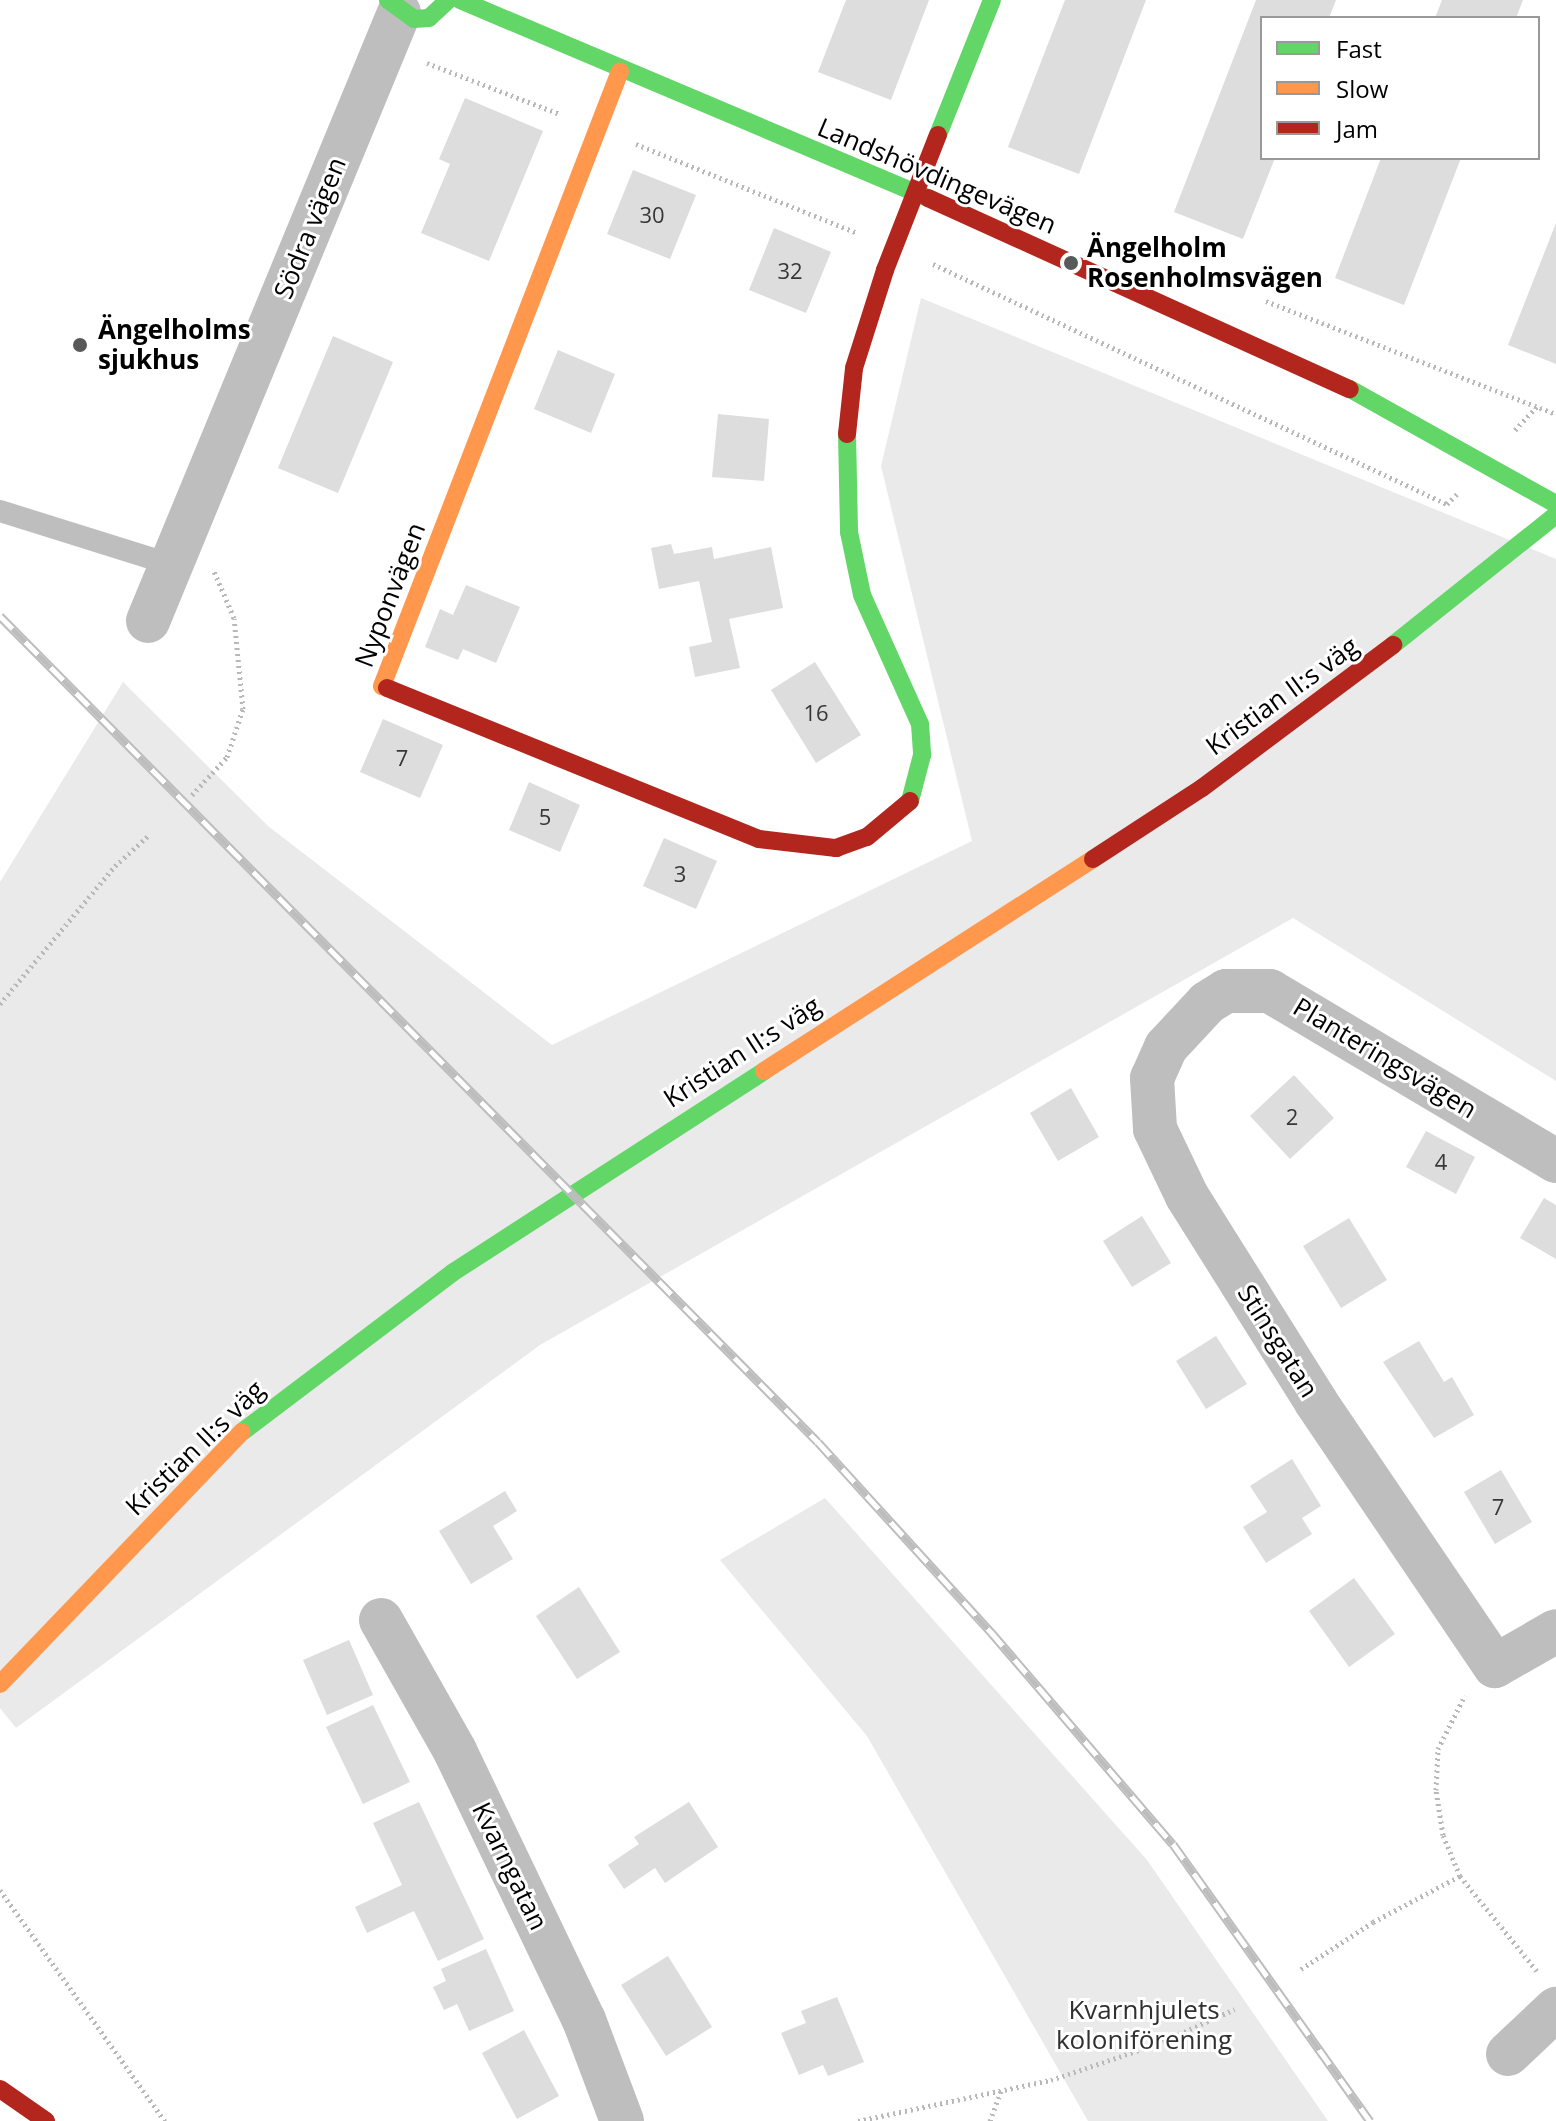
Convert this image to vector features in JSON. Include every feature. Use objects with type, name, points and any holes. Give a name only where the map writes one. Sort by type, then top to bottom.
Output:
[{"type":"street","points":[[391,20],[429,18],[448,0]]},
{"type":"street","name":"Landshövdingevägen","points":[[460,0],[620,71],[916,193],[1388,406],[1488,461],[1556,504]]},
{"type":"street","points":[[894,248],[992,0]]},
{"type":"street","name":"Södra vägen","points":[[148,621],[391,20]]},
{"type":"street","name":"Nyponvägen","points":[[620,71],[382,686],[759,839],[836,848],[867,837],[909,804],[922,755],[920,724],[862,595],[849,532],[847,422],[854,368],[894,248]]},
{"type":"street","name":"Kristian II:s väg","points":[[0,1684],[251,1423],[452,1273],[1202,788],[1355,676],[1556,515]]},
{"type":"street","name":"Planteringsvägen","points":[[1207,1003],[1238,989],[1276,994],[1556,1161]]},
{"type":"street","name":"Stinsgatan","points":[[1207,1003],[1157,1062],[1150,1092],[1158,1137],[1187,1196],[1316,1402],[1495,1666]]},
{"type":"street","name":"Kvarngatan","points":[[381,1620],[455,1751],[584,2020],[622,2121]]},
{"type":"street","points":[[1495,1666],[1556,1631]]},
{"type":"street","points":[[1508,2054],[1550,1994]]},
{"type":"street","points":[[0,2089],[46,2121]]},
{"type":"lane","points":[[0,511],[172,565]]},
{"type":"path","points":[[391,20],[598,128],[894,248],[1447,504],[1537,406]]},
{"type":"path","points":[[188,525],[234,618],[244,683],[238,735],[227,757],[192,795]]},
{"type":"path","points":[[0,1004],[115,866],[149,835]]},
{"type":"path","points":[[1495,1666],[1467,1692],[1438,1749],[1436,1790],[1443,1835],[1460,1876],[1550,1994]]},
{"type":"path","points":[[1301,1969],[1373,1922],[1460,1876]]},
{"type":"path","points":[[0,1890],[165,2121]]},
{"type":"path","points":[[858,2121],[1051,2080],[1157,2044],[1235,2009]]},
{"type":"path","points":[[990,2121],[1001,2090]]},
{"type":"green space","points":[[921,298],[1556,559],[1556,1081],[1293,918],[540,1345],[16,1728],[0,1708],[0,882],[123,682],[268,826],[552,1045],[972,841],[881,466]]},
{"type":"green space","name":"Kvarnhjulets koloniförening","points":[[825,1498],[1147,1860],[1328,2121],[1088,2121],[867,1736],[720,1560]]},
{"type":"building","points":[[846,0],[929,0],[891,100],[818,72]]},
{"type":"building","points":[[1065,0],[1146,0],[1079,174],[1008,147]]},
{"type":"building","points":[[1256,0],[1336,0],[1330,16],[1260,16],[1260,160],[1274,160],[1243,239],[1174,212]]},
{"type":"building","points":[[1442,0],[1523,0],[1517,16],[1436,16]]},
{"type":"building","points":[[465,98],[543,131],[489,261],[421,233],[450,164],[439,159]]},
{"type":"building","points":[[1380,160],[1460,160],[1404,305],[1335,278]]},
{"type":"building","points":[[633,170],[696,195],[670,259],[607,234]]},
{"type":"building","points":[[1556,223],[1556,364],[1508,345]]},
{"type":"building","points":[[774,228],[831,252],[806,313],[749,290]]},
{"type":"building","points":[[333,336],[393,362],[338,493],[278,468]]},
{"type":"building","points":[[558,350],[615,374],[591,433],[534,409]]},
{"type":"building","points":[[718,414],[769,419],[764,481],[712,477]]},
{"type":"building","points":[[671,544],[674,554],[712,547],[714,559],[771,547],[783,608],[729,619],[740,668],[695,677],[689,647],[712,642],[699,581],[659,589],[651,548]]},
{"type":"building","points":[[466,585],[520,607],[496,663],[463,649],[458,660],[425,647],[440,609],[453,615]]},
{"type":"building","points":[[815,662],[861,735],[816,763],[771,690]]},
{"type":"building","points":[[383,719],[443,745],[420,798],[360,772]]},
{"type":"building","points":[[529,782],[580,805],[560,852],[509,830]]},
{"type":"building","points":[[664,838],[717,861],[696,909],[643,886]]},
{"type":"building","points":[[1294,1075],[1334,1118],[1290,1159],[1250,1116]]},
{"type":"building","points":[[1071,1088],[1099,1137],[1058,1161],[1030,1113]]},
{"type":"building","points":[[1426,1131],[1475,1157],[1456,1194],[1406,1167]]},
{"type":"building","points":[[1544,1198],[1556,1205],[1556,1259],[1520,1238]]},
{"type":"building","points":[[1142,1216],[1171,1263],[1132,1287],[1103,1241]]},
{"type":"building","points":[[1349,1218],[1387,1280],[1341,1308],[1303,1246]]},
{"type":"building","points":[[1216,1336],[1247,1384],[1206,1409],[1176,1361]]},
{"type":"building","points":[[1419,1341],[1444,1382],[1452,1377],[1474,1415],[1434,1438],[1383,1362]]},
{"type":"building","points":[[1292,1459],[1321,1506],[1302,1518],[1312,1534],[1266,1563],[1243,1527],[1267,1512],[1250,1486]]},
{"type":"building","points":[[1501,1470],[1532,1522],[1495,1544],[1464,1492]]},
{"type":"building","points":[[505,1491],[517,1511],[493,1526],[513,1559],[471,1584],[439,1531]]},
{"type":"building","points":[[1354,1578],[1395,1634],[1349,1667],[1309,1611]]},
{"type":"building","points":[[579,1587],[620,1652],[577,1679],[536,1616]]},
{"type":"building","points":[[349,1640],[373,1695],[327,1715],[303,1660]]},
{"type":"building","points":[[373,1705],[410,1782],[363,1804],[326,1727]]},
{"type":"building","points":[[419,1802],[484,1939],[438,1961],[414,1911],[367,1933],[355,1907],[402,1885],[373,1823]]},
{"type":"building","points":[[689,1802],[718,1847],[665,1883],[655,1868],[624,1889],[608,1865],[639,1844],[634,1837]]},
{"type":"building","points":[[486,1949],[514,2011],[469,2031],[457,2004],[444,2010],[433,1987],[446,1981],[441,1969]]},
{"type":"building","points":[[668,1956],[712,2027],[666,2056],[621,1985]]},
{"type":"building","points":[[837,1997],[864,2062],[828,2076],[823,2065],[799,2075],[781,2033],[806,2023],[801,2011]]},
{"type":"building","points":[[524,2030],[559,2096],[517,2119],[482,2053]]},
{"type":"railway","points":[[0,616],[818,1442],[991,1632],[1173,1844],[1370,2121]]},
{"type":"traffic: fast","points":[[388,0],[414,19],[429,18],[448,0]]},
{"type":"traffic: fast","points":[[460,0],[928,198]]},
{"type":"traffic: fast","points":[[938,135],[992,0]]},
{"type":"traffic: fast","points":[[1350,389],[1556,504]]},
{"type":"traffic: fast","points":[[847,434],[849,532],[862,595],[920,724],[922,755],[910,801]]},
{"type":"traffic: fast","points":[[1393,645],[1556,515]]},
{"type":"traffic: fast","points":[[242,1432],[452,1273],[764,1071]]},
{"type":"traffic: slow","points":[[387,688],[382,686],[620,71]]},
{"type":"traffic: slow","points":[[764,1071],[1093,859]]},
{"type":"traffic: slow","points":[[0,1684],[242,1432]]},
{"type":"traffic: jam","points":[[847,434],[854,368],[885,270],[938,135]]},
{"type":"traffic: jam","points":[[928,198],[1350,389]]},
{"type":"traffic: jam","points":[[1093,859],[1202,788],[1393,645]]},
{"type":"traffic: jam","points":[[387,688],[759,839],[836,848],[867,837],[910,801]]},
{"type":"traffic: jam","points":[[0,2089],[46,2121]]},
{"type":"place","name":"Ängelholm Rosenholmsvägen","points":[[1071,263]]},
{"type":"place","name":"Ängelholms sjukhus","points":[[80,345]]}]
